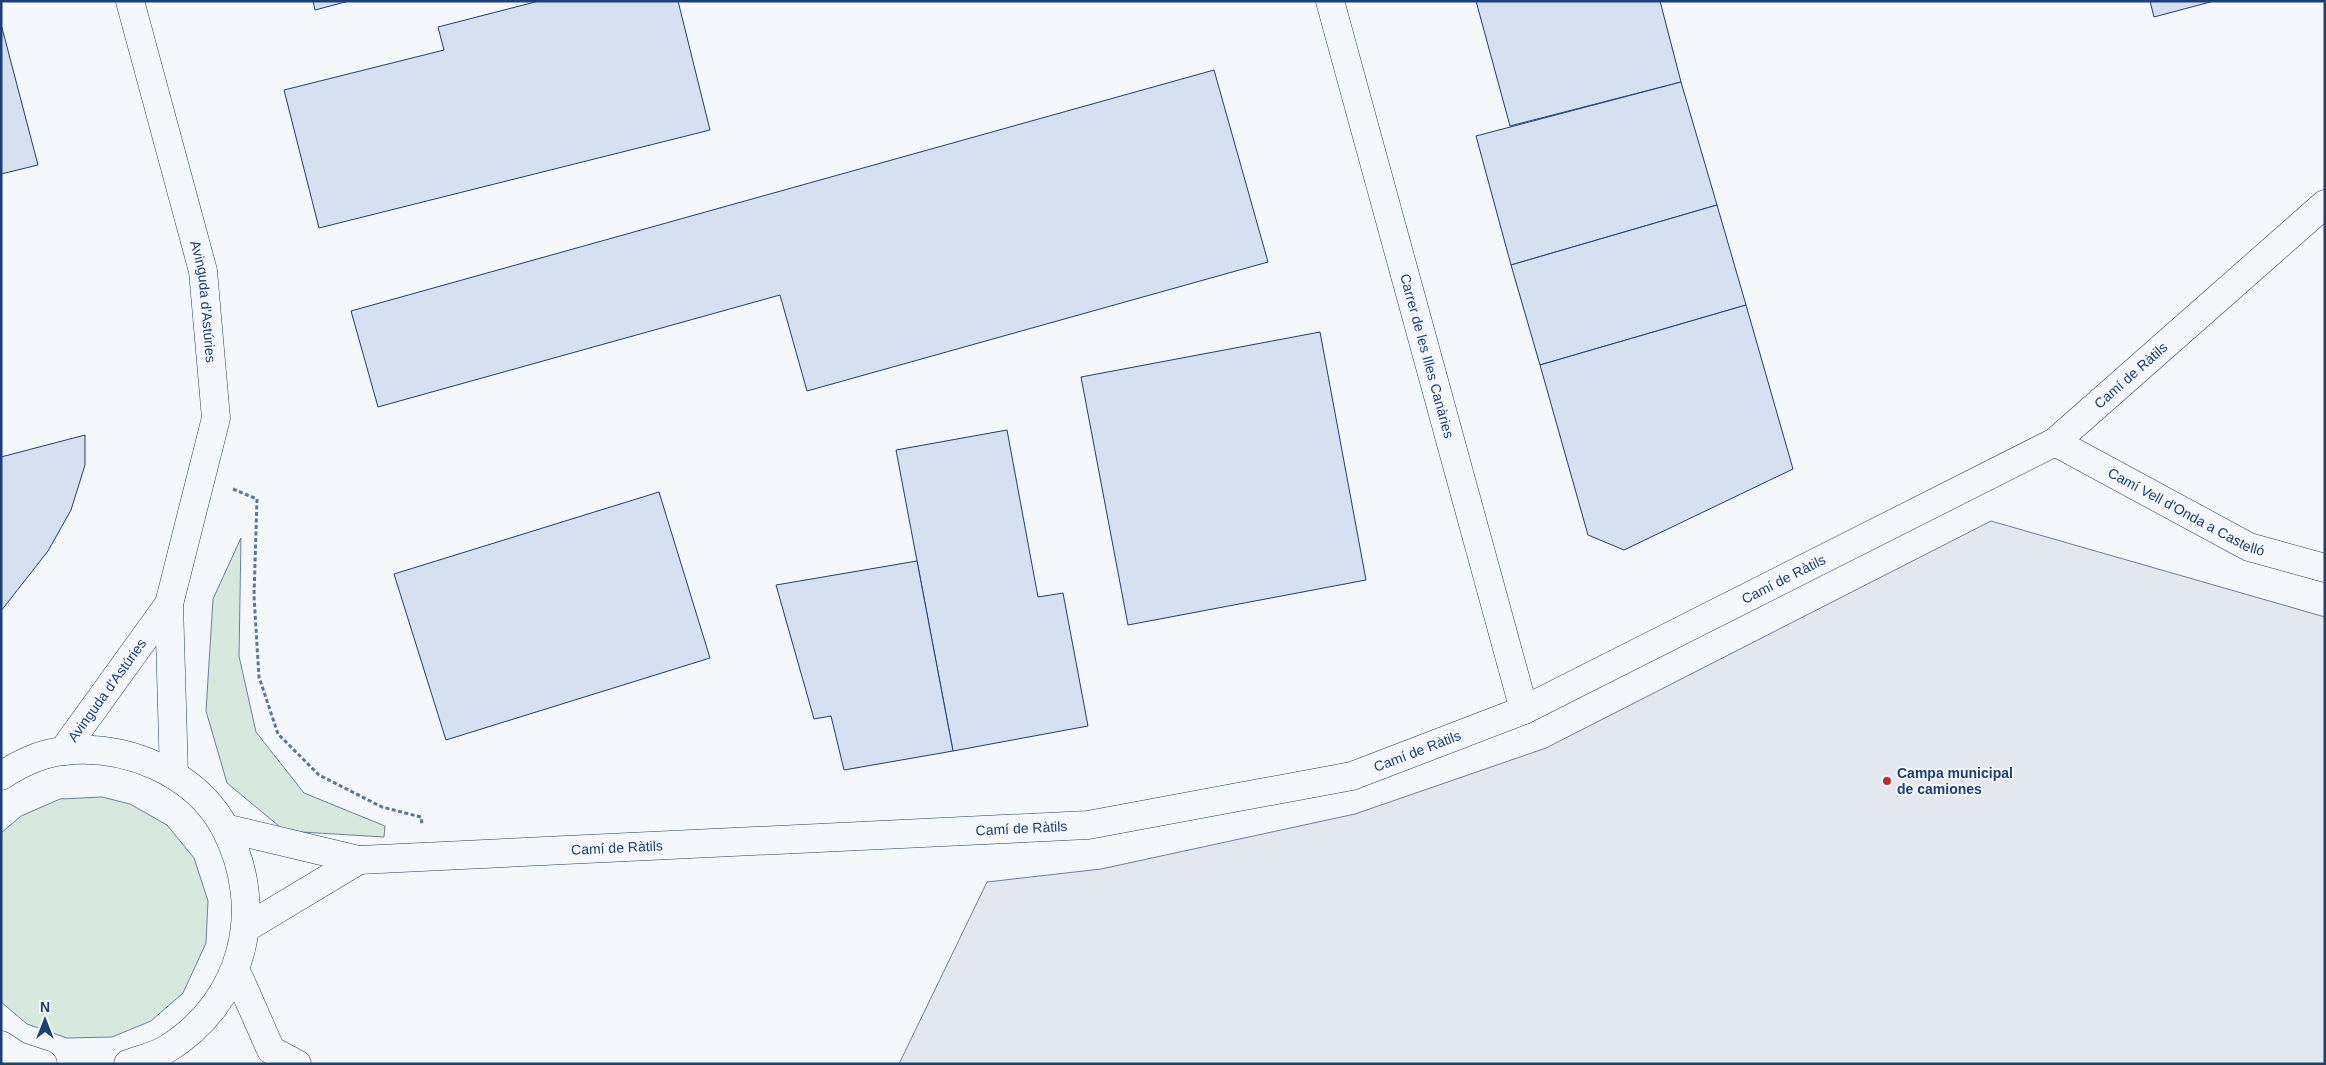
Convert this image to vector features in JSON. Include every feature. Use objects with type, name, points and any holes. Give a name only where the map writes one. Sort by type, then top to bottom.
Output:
[{"type":"street","name":"Avinguda d'Astúries","points":[[130,1],[203,271],[216,418],[169,604],[174,775]]},
{"type":"street","name":"Carrer de les Illes Canàries","points":[[1330,1],[1524,710]]},
{"type":"street","name":"Camí de Ràtils","points":[[225,828],[359,860],[426,857],[1088,825],[1352,776],[1524,710],[2055,442],[2325,204]]},
{"type":"street","name":"Camí Vell d'Onda a Castelló","points":[[2055,442],[2249,547],[2325,568]]},
{"type":"street","name":"Avinguda d'Astúries","points":[[63,751],[169,604]]},
{"type":"street","points":[[1,776],[18,764],[63,751],[101,750],[139,758],[174,775],[202,798],[225,828],[244,876],[246,928],[236,971],[207,1016],[166,1050],[128,1064]]},
{"type":"street","name":"Camí de Ràtils","points":[[246,928],[359,860]]},
{"type":"street","points":[[236,971],[271,1050],[297,1064]]},
{"type":"street","points":[[1,1045],[18,1056],[44,1064]]},
{"type":"path","points":[[202,478],[257,499],[254,596],[259,677],[278,734],[319,775],[382,807],[421,817],[426,857]]},
{"type":"shaded area","name":"Campa municipal de camiones","points":[[1991,521],[2325,617],[2325,1064],[899,1064],[987,882],[1101,869],[1355,814],[1546,748]]},
{"type":"shaded area","points":[[241,538],[239,656],[256,732],[304,793],[385,826],[384,837],[285,831],[227,783],[206,711],[213,599]]},
{"type":"shaded area","points":[[102,797],[130,804],[167,825],[194,858],[208,901],[206,943],[183,993],[151,1021],[112,1037],[67,1038],[27,1024],[1,1002],[1,833],[21,816],[60,799]]},
{"type":"building","points":[[313,1],[349,1],[315,10]]},
{"type":"building","points":[[539,1],[678,1],[710,130],[319,228],[284,90],[444,50],[438,27]]},
{"type":"building","points":[[1476,1],[1660,1],[1681,82],[1510,126]]},
{"type":"building","points":[[2150,1],[2214,1],[2154,17]]},
{"type":"building","points":[[1,24],[38,165],[1,174]]},
{"type":"building","points":[[1214,70],[1268,262],[807,391],[780,295],[378,407],[351,311]]},
{"type":"building","points":[[1681,82],[1717,205],[1511,265],[1476,136]]},
{"type":"building","points":[[1717,205],[1746,305],[1540,365],[1511,265]]},
{"type":"building","points":[[1746,305],[1793,469],[1624,550],[1588,535],[1540,365]]},
{"type":"building","points":[[1320,332],[1366,580],[1128,625],[1081,377]]},
{"type":"building","points":[[1007,430],[1038,597],[1063,593],[1088,726],[953,751],[896,450]]},
{"type":"building","points":[[85,435],[85,465],[71,510],[48,551],[1,611],[1,457]]},
{"type":"building","points":[[659,492],[710,658],[446,740],[394,574]]},
{"type":"building","points":[[917,561],[953,751],[844,770],[831,716],[814,719],[776,585]]},
{"type":"place","name":"Campa municipal de camiones","points":[[1887,781]]}]
